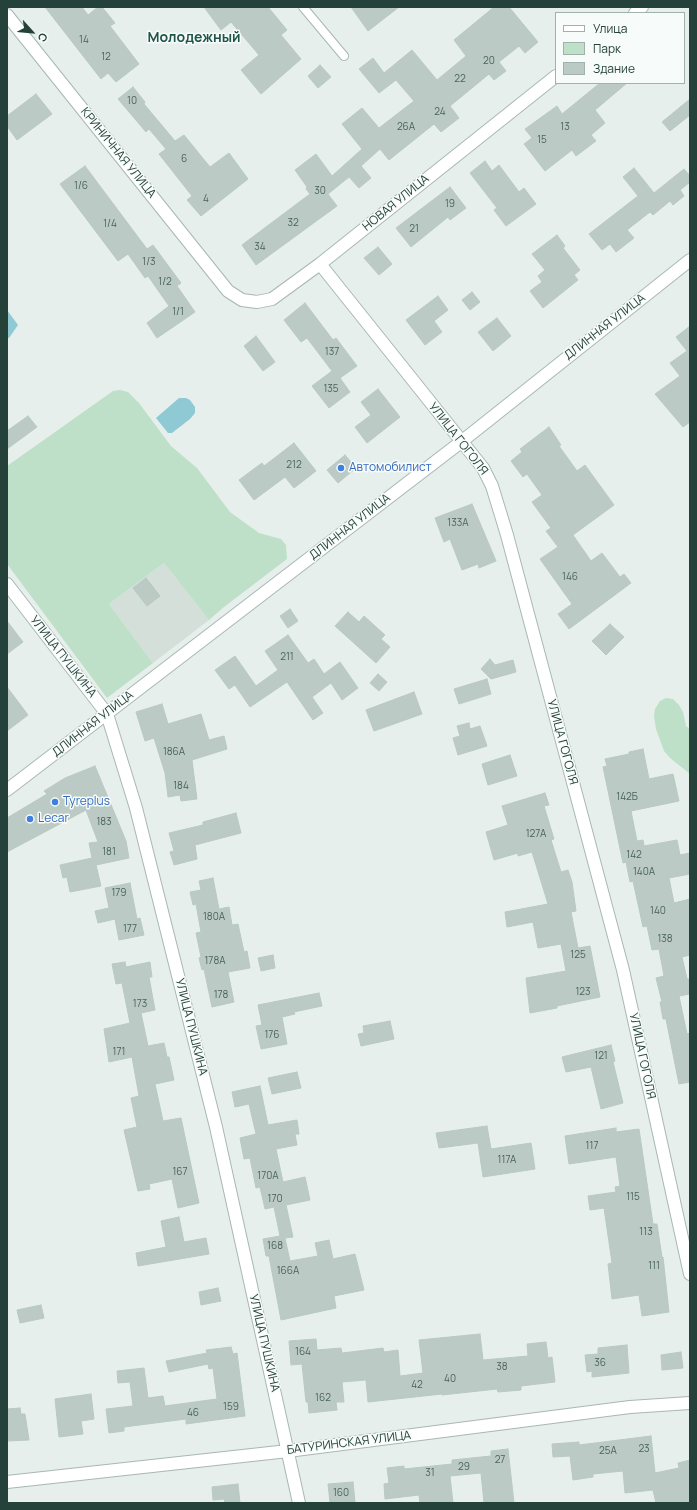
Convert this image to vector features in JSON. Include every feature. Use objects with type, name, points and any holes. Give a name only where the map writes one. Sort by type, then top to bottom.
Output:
[{"type":"street","name":"КРИНИЧНАЯ УЛИЦА","points":[[7,15],[228,291]]},
{"type":"street","name":"НОВАЯ УЛИЦА","points":[[228,291],[242,300],[257,302],[272,299],[320,264],[555,77]]},
{"type":"street","name":"ДЛИННАЯ УЛИЦА","points":[[7,790],[461,442],[690,260]]},
{"type":"street","name":"УЛИЦА ГОГОЛЯ","points":[[320,264],[483,468],[492,486],[509,543],[623,970],[690,1274]]},
{"type":"street","name":"УЛИЦА ПУШКИНА","points":[[7,584],[107,714],[136,808],[216,1127],[299,1503]]},
{"type":"street","name":"БАТУРИНСКАЯ УЛИЦА","points":[[7,1482],[288,1452],[630,1406],[690,1403]]},
{"type":"lane","points":[[303,7],[344,56]]},
{"type":"shaded area","points":[[164,563],[209,620],[153,663],[109,604]]},
{"type":"green space","points":[[120,390],[128,392],[139,403],[171,446],[197,468],[230,512],[259,533],[281,539],[286,545],[287,559],[209,620],[164,563],[109,604],[153,663],[107,698],[7,564],[7,466],[113,391]]},
{"type":"green space","points":[[666,698],[673,699],[679,705],[683,712],[686,726],[690,729],[690,774],[670,758],[664,751],[656,729],[654,716],[655,709],[660,701]]},
{"type":"water","points":[[7,310],[18,325],[9,338],[7,338]]},
{"type":"water","points":[[179,398],[186,398],[190,400],[195,407],[195,413],[190,419],[172,433],[168,433],[156,418]]},
{"type":"building","points":[[45,7],[82,7],[88,15],[98,7],[102,7],[115,23],[110,26],[139,64],[116,82],[108,73],[101,79]]},
{"type":"building","points":[[204,7],[268,7],[287,30],[281,35],[301,59],[261,94],[241,70],[259,55],[231,22],[221,30]]},
{"type":"building","points":[[351,7],[399,7],[368,31]]},
{"type":"building","points":[[494,7],[509,7],[538,42],[525,53],[519,46],[499,62],[506,71],[494,80],[489,74],[450,106],[459,118],[441,132],[434,124],[389,160],[380,149],[361,166],[371,178],[359,188],[349,177],[328,194],[337,206],[256,265],[242,245],[310,194],[295,170],[316,154],[332,176],[362,149],[342,124],[362,108],[379,128],[414,101],[396,80],[379,93],[359,69],[373,58],[384,73],[412,50],[437,80],[466,56],[454,40]]},
{"type":"building","points":[[320,65],[331,77],[318,88],[308,76]]},
{"type":"building","points":[[599,84],[626,84],[595,110],[605,123],[591,135],[596,141],[576,156],[572,150],[545,171],[524,144],[532,138],[525,129],[557,106],[562,114]]},
{"type":"building","points":[[133,87],[145,102],[144,104],[175,141],[184,135],[210,167],[229,153],[248,179],[201,216],[187,200],[192,196],[159,154],[166,149],[149,129],[146,132],[118,99]]},
{"type":"building","points":[[36,94],[52,114],[17,140],[7,126],[7,116]]},
{"type":"building","points":[[690,99],[690,115],[670,131],[662,122]]},
{"type":"building","points":[[485,161],[492,171],[499,165],[519,192],[524,188],[536,204],[506,226],[494,210],[497,208],[470,173]]},
{"type":"building","points":[[85,166],[147,249],[153,245],[181,283],[177,286],[195,312],[157,338],[147,323],[169,306],[148,276],[145,278],[128,254],[118,261],[60,184]]},
{"type":"building","points":[[634,168],[654,193],[684,169],[690,176],[690,182],[680,190],[684,196],[673,205],[670,201],[653,215],[650,212],[627,230],[634,238],[616,252],[610,244],[602,250],[589,234],[638,196],[623,177]]},
{"type":"building","points":[[450,187],[466,208],[450,220],[448,217],[411,247],[396,228]]},
{"type":"building","points":[[557,235],[565,246],[563,248],[580,270],[574,275],[578,280],[543,308],[530,291],[542,282],[538,276],[545,270],[532,254]]},
{"type":"building","points":[[378,247],[392,264],[379,275],[364,258]]},
{"type":"building","points":[[472,292],[480,302],[470,310],[462,300]]},
{"type":"building","points":[[438,296],[448,310],[434,321],[442,332],[425,345],[406,320]]},
{"type":"building","points":[[305,303],[333,340],[336,338],[357,366],[340,378],[350,392],[329,408],[312,386],[332,371],[307,338],[301,342],[284,320]]},
{"type":"building","points":[[497,318],[511,336],[493,351],[478,332]]},
{"type":"building","points":[[690,326],[690,422],[683,427],[655,394],[680,376],[670,363],[687,351],[676,337]]},
{"type":"building","points":[[256,336],[275,362],[263,371],[244,346]]},
{"type":"building","points":[[378,389],[400,417],[367,443],[355,427],[371,415],[361,402]]},
{"type":"building","points":[[28,416],[37,427],[7,449],[7,431]]},
{"type":"building","points":[[549,427],[561,445],[559,446],[577,471],[585,465],[614,505],[573,535],[591,561],[602,553],[620,577],[624,574],[631,583],[569,629],[558,614],[572,604],[540,559],[558,547],[546,531],[551,528],[532,502],[542,495],[527,474],[523,477],[511,461],[522,452],[520,449]]},
{"type":"building","points":[[294,443],[316,471],[294,488],[285,477],[254,500],[239,480],[262,463],[264,466]]},
{"type":"building","points":[[345,455],[356,468],[338,483],[327,470]]},
{"type":"building","points":[[472,504],[496,561],[479,568],[478,564],[462,570],[450,539],[444,542],[435,518]]},
{"type":"building","points":[[146,578],[160,596],[147,606],[133,588]]},
{"type":"building","points":[[290,609],[298,621],[288,628],[280,616]]},
{"type":"building","points":[[348,612],[359,622],[364,616],[385,635],[381,639],[390,647],[376,663],[335,626]]},
{"type":"building","points":[[7,621],[23,642],[7,654]]},
{"type":"building","points":[[610,624],[624,637],[606,655],[592,641]]},
{"type":"building","points":[[288,635],[308,663],[314,659],[324,674],[340,662],[358,688],[342,700],[331,683],[312,697],[323,713],[313,720],[287,682],[250,707],[235,685],[229,689],[215,670],[235,656],[256,686],[278,670],[265,651]]},
{"type":"building","points":[[490,659],[495,665],[513,660],[516,672],[491,679],[481,669]]},
{"type":"building","points":[[378,674],[387,682],[379,691],[370,683]]},
{"type":"building","points":[[487,679],[491,694],[459,704],[454,689]]},
{"type":"building","points":[[7,687],[28,715],[7,731]]},
{"type":"building","points":[[414,692],[422,714],[374,731],[366,710]]},
{"type":"building","points":[[162,704],[168,724],[201,714],[209,740],[224,736],[227,749],[192,760],[197,799],[181,801],[180,795],[168,797],[165,773],[154,738],[145,741],[136,712]]},
{"type":"building","points":[[469,723],[470,729],[480,726],[487,746],[458,755],[453,738],[460,736],[457,726]]},
{"type":"building","points":[[643,749],[649,779],[673,774],[679,801],[631,811],[637,841],[643,840],[644,846],[677,840],[680,855],[690,853],[690,874],[669,878],[674,903],[690,899],[690,955],[682,957],[687,979],[690,979],[690,994],[679,996],[687,1034],[690,1033],[690,1082],[679,1084],[666,1019],[663,1019],[660,1002],[662,1002],[656,978],[664,976],[659,949],[652,950],[647,926],[643,927],[633,881],[630,882],[626,862],[623,863],[603,767],[607,766],[605,759],[629,754],[629,752]]},
{"type":"building","points":[[510,755],[517,776],[488,785],[482,764]]},
{"type":"building","points":[[95,766],[126,841],[129,858],[96,865],[101,886],[70,892],[67,877],[63,878],[60,865],[92,858],[89,843],[98,842],[86,810],[7,852],[7,818],[47,794],[44,791],[65,778]]},
{"type":"building","points":[[545,793],[549,805],[544,806],[554,839],[551,840],[561,872],[568,870],[572,882],[576,911],[571,912],[578,948],[590,946],[600,997],[530,1013],[526,978],[566,971],[561,944],[538,948],[533,922],[507,927],[505,912],[548,904],[532,852],[518,856],[518,853],[494,860],[486,832],[508,825],[502,806]]},
{"type":"building","points":[[236,813],[241,833],[195,845],[197,859],[174,865],[170,852],[174,851],[169,833],[203,825],[203,822]]},
{"type":"building","points":[[213,878],[219,909],[229,907],[232,925],[238,924],[244,952],[247,951],[250,968],[228,972],[234,1002],[212,1007],[204,969],[202,970],[199,958],[201,957],[196,933],[201,932],[196,904],[193,905],[190,892],[201,890],[199,881]]},
{"type":"building","points":[[130,883],[137,919],[140,918],[144,935],[119,940],[115,919],[98,923],[95,911],[109,908],[105,888]]},
{"type":"building","points":[[273,955],[275,968],[261,971],[258,958]]},
{"type":"building","points":[[125,962],[126,967],[150,962],[152,977],[149,977],[155,1010],[141,1013],[148,1046],[164,1043],[174,1080],[155,1084],[163,1121],[181,1118],[199,1203],[178,1208],[172,1179],[149,1184],[150,1189],[138,1191],[124,1130],[137,1127],[131,1098],[139,1096],[132,1057],[109,1062],[104,1029],[130,1023],[122,983],[116,984],[112,964]]},
{"type":"building","points":[[319,993],[322,1006],[294,1012],[295,1014],[282,1017],[287,1044],[261,1049],[256,1026],[262,1025],[258,1005]]},
{"type":"building","points":[[390,1021],[394,1039],[361,1046],[358,1034],[364,1033],[363,1026]]},
{"type":"building","points":[[611,1045],[615,1061],[613,1062],[623,1103],[601,1109],[591,1067],[566,1072],[562,1057]]},
{"type":"building","points":[[297,1072],[301,1088],[272,1094],[268,1078]]},
{"type":"building","points":[[260,1086],[268,1125],[297,1120],[299,1134],[295,1134],[297,1145],[276,1149],[283,1182],[305,1177],[310,1200],[286,1205],[293,1237],[285,1238],[290,1261],[318,1256],[315,1243],[329,1240],[333,1259],[355,1254],[364,1290],[334,1296],[336,1308],[281,1320],[269,1256],[266,1256],[263,1239],[280,1236],[274,1207],[265,1209],[260,1187],[256,1188],[250,1158],[244,1159],[240,1138],[256,1134],[249,1104],[235,1107],[232,1092]]},
{"type":"building","points":[[487,1126],[491,1149],[531,1143],[535,1169],[483,1177],[478,1143],[439,1148],[436,1133]]},
{"type":"building","points":[[616,1128],[616,1132],[639,1129],[653,1224],[657,1224],[663,1257],[669,1312],[642,1316],[639,1295],[612,1299],[608,1264],[612,1263],[604,1208],[590,1210],[588,1196],[616,1192],[615,1187],[620,1186],[616,1157],[569,1164],[565,1136]]},
{"type":"building","points":[[179,1217],[184,1242],[206,1238],[209,1254],[138,1266],[136,1253],[166,1247],[161,1221]]},
{"type":"building","points":[[218,1288],[221,1301],[201,1305],[199,1292]]},
{"type":"building","points":[[41,1305],[44,1318],[20,1323],[17,1310]]},
{"type":"building","points":[[480,1334],[483,1360],[528,1356],[527,1344],[546,1342],[548,1358],[552,1357],[555,1382],[521,1386],[521,1390],[498,1392],[497,1389],[368,1402],[366,1380],[342,1382],[344,1402],[336,1402],[337,1410],[309,1413],[308,1402],[306,1402],[302,1364],[291,1365],[289,1341],[316,1339],[317,1350],[341,1348],[342,1353],[383,1348],[384,1352],[398,1350],[400,1376],[423,1373],[419,1340]]},
{"type":"building","points":[[627,1345],[629,1373],[592,1377],[592,1371],[587,1372],[585,1355],[598,1354],[598,1348]]},
{"type":"building","points":[[231,1347],[233,1354],[237,1353],[245,1416],[186,1424],[186,1419],[124,1427],[124,1431],[109,1433],[106,1409],[133,1406],[130,1382],[118,1383],[117,1371],[144,1368],[148,1398],[163,1396],[165,1406],[217,1399],[213,1368],[209,1369],[208,1364],[169,1372],[166,1361],[207,1353],[206,1350]]},
{"type":"building","points":[[681,1352],[683,1368],[662,1370],[661,1355]]},
{"type":"building","points":[[91,1394],[94,1419],[81,1421],[83,1434],[59,1437],[55,1399]]},
{"type":"building","points":[[20,1408],[21,1414],[25,1414],[29,1440],[7,1441],[7,1409]]},
{"type":"building","points":[[651,1436],[655,1473],[679,1468],[678,1463],[690,1460],[690,1503],[656,1503],[653,1490],[625,1493],[623,1471],[593,1474],[593,1477],[573,1480],[570,1456],[553,1457],[552,1444],[579,1442],[579,1445]]},
{"type":"building","points":[[508,1449],[514,1503],[484,1503],[481,1473],[450,1476],[453,1503],[420,1503],[419,1495],[385,1499],[384,1484],[389,1483],[387,1468],[404,1466],[404,1469],[452,1464],[452,1460],[491,1456],[491,1451]]},
{"type":"building","points":[[353,1482],[355,1502],[330,1503],[328,1484]]},
{"type":"building","points":[[238,1484],[240,1503],[225,1503],[224,1499],[213,1500],[212,1487]]},
{"type":"place","name":"Автомобилист","points":[[341,468]]},
{"type":"place","name":"Tyreplus","points":[[55,802]]},
{"type":"place","name":"Lecar","points":[[30,819]]},
{"type":"district","name":"Молодежный","points":[[194,38]]}]
